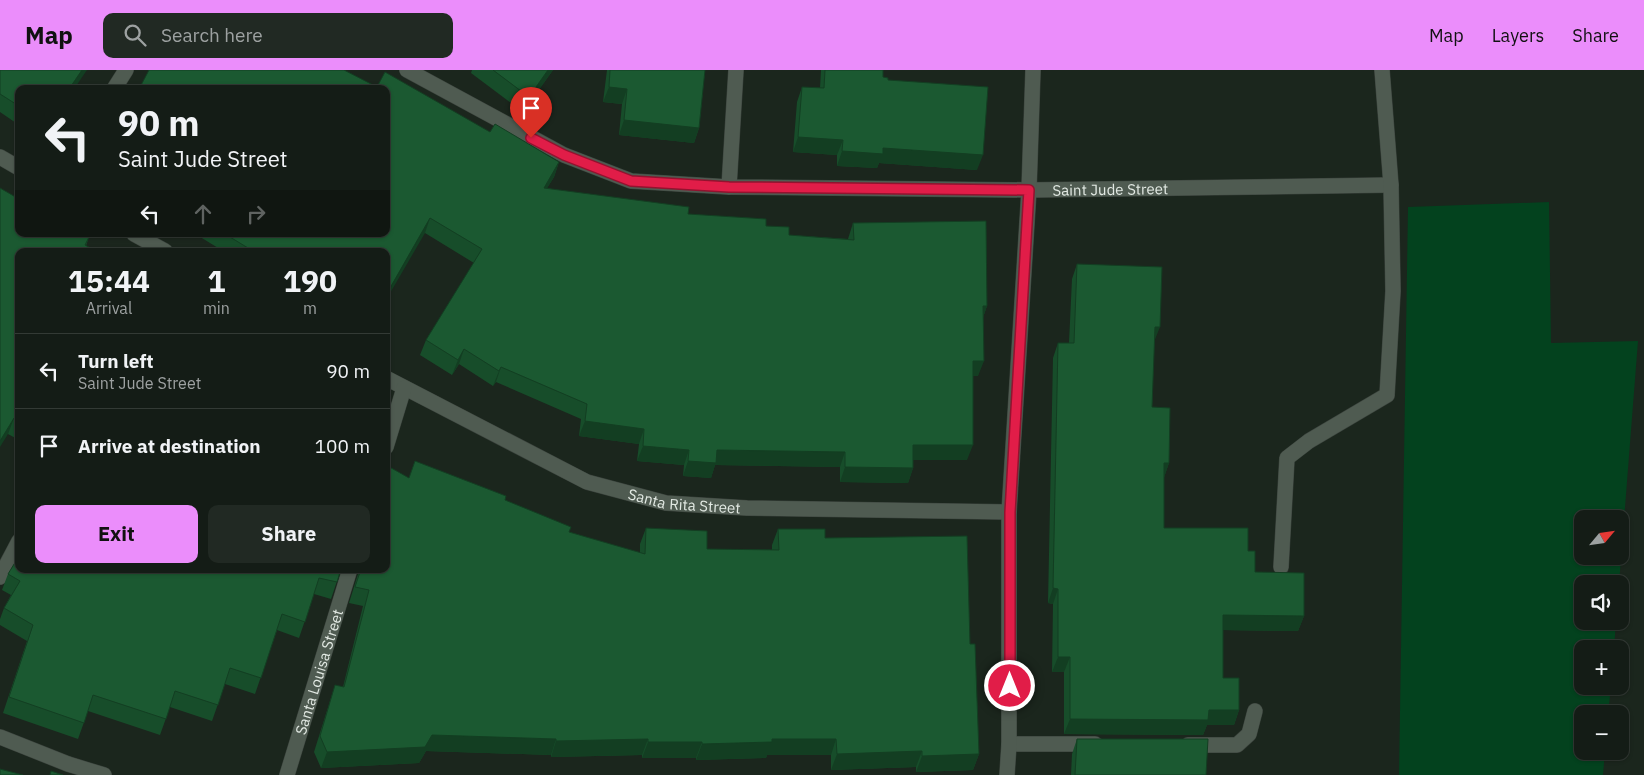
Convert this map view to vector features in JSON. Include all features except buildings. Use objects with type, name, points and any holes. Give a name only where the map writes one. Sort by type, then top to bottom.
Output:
[{"type":"street","points":[[117,85],[126,70]]},
{"type":"street","name":"Saint Jude Street","points":[[407,70],[564,155],[631,181],[729,187],[1029,190],[1391,186]]},
{"type":"street","points":[[729,187],[736,70]]},
{"type":"street","points":[[1007,775],[1010,744],[1010,512],[1029,190],[1033,70]]},
{"type":"street","points":[[1281,567],[1287,458],[1308,441],[1387,396],[1393,291],[1391,186],[1382,70]]},
{"type":"street","points":[[0,157],[15,166]]},
{"type":"street","points":[[139,237],[160,248]]},
{"type":"street","name":"Santa Rita Street","points":[[390,380],[587,482],[666,502],[747,508],[1010,512]]},
{"type":"street","points":[[390,434],[404,388]]},
{"type":"street","points":[[0,577],[15,549]]},
{"type":"street","name":"Santa Louisa Street","points":[[287,775],[349,573]]},
{"type":"street","points":[[1178,745],[1237,745],[1249,734],[1255,711]]},
{"type":"street","points":[[0,737],[68,764],[104,775]]},
{"type":"street","points":[[1010,744],[1108,744]]},
{"type":"green space","points":[[1549,202],[1551,343],[1638,341],[1625,510],[1574,510],[1574,565],[1620,565],[1620,575],[1574,575],[1574,630],[1615,630],[1615,640],[1574,640],[1574,695],[1610,695],[1609,705],[1574,705],[1574,760],[1604,760],[1603,775],[1399,775],[1408,207]]},
{"type":"route","points":[[531,138],[564,155],[631,181],[729,187],[1029,190],[1010,512],[1010,686]]}]
